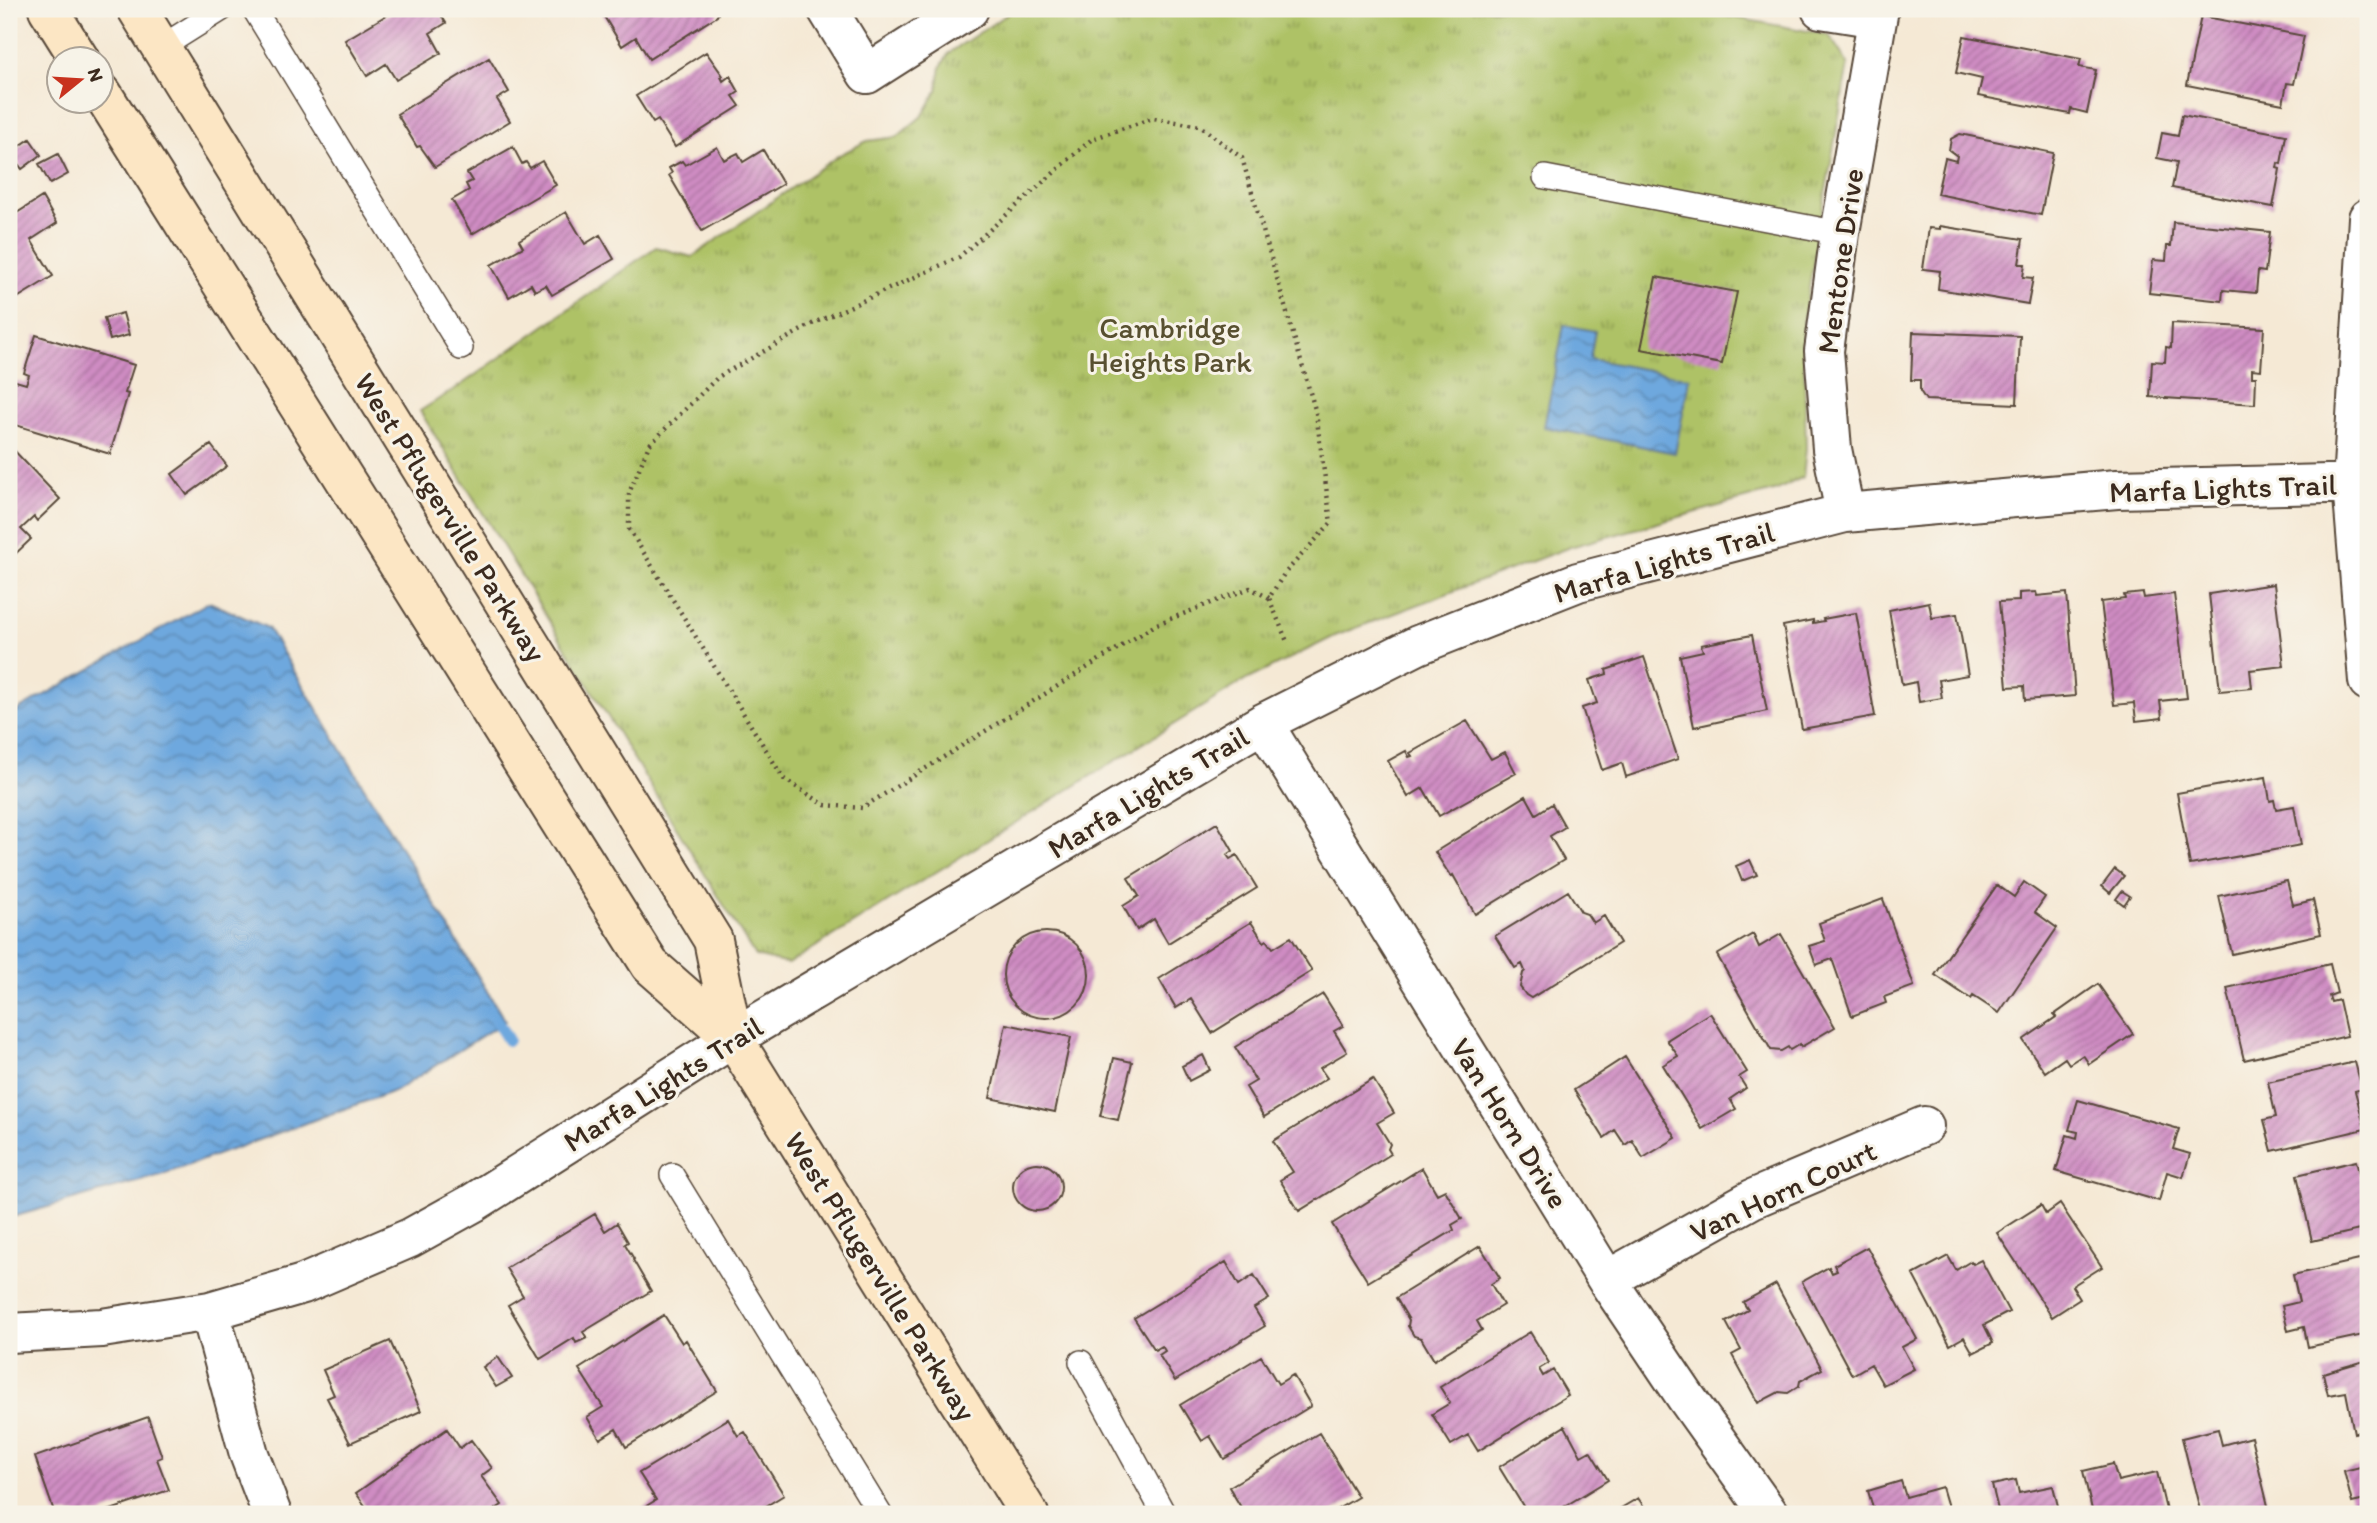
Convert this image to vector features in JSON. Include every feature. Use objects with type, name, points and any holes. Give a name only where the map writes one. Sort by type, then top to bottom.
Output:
[{"type":"main road","points":[[48,9],[71,46]]},
{"type":"main road","name":"West Pflugerville Parkway","points":[[136,9],[713,940],[733,1038]]},
{"type":"main road","name":"West Pflugerville Parkway","points":[[116,115],[650,965],[733,1038],[1029,1514]]},
{"type":"street","points":[[827,9],[867,74],[969,9]]},
{"type":"street","points":[[1821,9],[1878,14]]},
{"type":"street","name":"Mentone Drive","points":[[1845,513],[1832,449],[1824,351],[1840,233],[1878,14]]},
{"type":"street","points":[[2368,218],[2360,484],[2368,681]]},
{"type":"street","name":"Marfa Lights Trail","points":[[9,1334],[102,1328],[210,1311],[303,1284],[410,1238],[473,1203],[733,1038],[1263,723],[1418,645],[1578,582],[1845,513],[2117,489],[2360,484]]},
{"type":"street","name":"Van Horn Drive","points":[[1263,723],[1607,1280],[1769,1514]]},
{"type":"street","name":"Van Horn Court","points":[[1607,1280],[1752,1199],[1924,1126]]},
{"type":"street","points":[[210,1311],[249,1454],[272,1514]]},
{"type":"lane","points":[[160,48],[222,9]]},
{"type":"lane","points":[[254,9],[461,348]]},
{"type":"lane","points":[[1545,177],[1840,233]]},
{"type":"lane","points":[[672,1175],[880,1514]]},
{"type":"lane","points":[[1081,1362],[1164,1514]]},
{"type":"path","points":[[1269,598],[1284,574],[1331,523],[1317,413],[1242,158],[1200,126],[1153,118],[1092,139],[960,257],[814,323],[718,377],[649,445],[629,493],[629,529],[784,779],[825,806],[862,808],[1157,624],[1250,588],[1269,598],[1288,644]]},
{"type":"green space","name":"Cambridge Heights Park","points":[[1015,9],[1688,9],[1829,35],[1848,64],[1803,322],[1806,449],[1803,477],[1777,490],[1570,547],[1335,636],[1242,682],[788,964],[755,956],[420,411],[656,247],[692,257],[839,155],[867,141],[897,137],[923,115],[937,91],[941,67],[949,53]]},
{"type":"water","points":[[1564,325],[1595,331],[1590,359],[1690,378],[1675,453],[1544,427]]},
{"type":"water","points":[[209,602],[268,628],[505,1021],[397,1090],[161,1175],[9,1218],[9,715]]},
{"type":"building","points":[[397,9],[437,9],[446,23],[430,33],[441,53],[396,80],[386,64],[367,76],[345,40]]},
{"type":"building","points":[[609,9],[720,9],[717,16],[649,59],[636,37],[622,46],[602,13]]},
{"type":"building","points":[[2201,16],[2304,36],[2294,84],[2287,83],[2283,104],[2187,85]]},
{"type":"building","points":[[1964,36],[2081,59],[2079,67],[2096,70],[2087,113],[2071,109],[2070,114],[1978,96],[1982,79],[1956,73]]},
{"type":"building","points":[[706,52],[723,76],[723,81],[730,76],[739,92],[733,96],[740,106],[675,147],[658,120],[653,123],[636,96]]},
{"type":"building","points":[[489,58],[509,92],[497,99],[510,121],[435,167],[420,146],[417,147],[397,114]]},
{"type":"building","points":[[2182,115],[2286,135],[2281,164],[2278,163],[2277,168],[2280,169],[2273,207],[2172,188],[2177,162],[2157,158],[2162,133],[2178,136]]},
{"type":"building","points":[[1960,134],[2053,153],[2041,215],[1937,194],[1945,158],[1956,161],[1957,156],[1949,150],[1951,139]]},
{"type":"building","points":[[30,139],[41,155],[22,169],[10,153]]},
{"type":"building","points":[[513,147],[522,164],[526,162],[530,168],[542,161],[556,185],[472,234],[452,200],[469,190],[466,184],[472,181],[467,173]]},
{"type":"building","points":[[717,147],[724,160],[738,153],[743,162],[763,150],[783,184],[702,231],[669,175],[672,173],[669,168],[682,161],[685,165]]},
{"type":"building","points":[[58,154],[68,174],[50,184],[39,164]]},
{"type":"building","points":[[42,197],[57,223],[31,240],[53,276],[9,303],[9,218]]},
{"type":"building","points":[[566,212],[585,244],[600,235],[614,259],[552,295],[546,285],[535,291],[531,284],[509,297],[491,265],[523,247],[519,240]]},
{"type":"building","points":[[2173,222],[2270,232],[2265,272],[2258,271],[2256,293],[2223,290],[2222,301],[2149,293],[2153,260],[2166,261],[2167,246],[2171,246]]},
{"type":"building","points":[[1940,226],[2023,239],[2019,264],[2025,264],[2023,277],[2033,278],[2028,304],[1938,289],[1940,271],[1923,269],[1929,228],[1940,229]]},
{"type":"building","points":[[1656,277],[1737,292],[1722,364],[1641,349]]},
{"type":"building","points":[[123,313],[129,335],[110,340],[104,318]]},
{"type":"building","points":[[2172,323],[2264,328],[2261,370],[2252,369],[2252,377],[2256,377],[2255,404],[2150,397],[2152,361],[2165,362],[2166,347],[2171,348]]},
{"type":"building","points":[[1913,332],[2020,336],[2017,404],[1926,400],[1920,391],[1920,380],[1911,380]]},
{"type":"building","points":[[36,335],[134,365],[110,454],[9,423],[9,379],[26,384],[29,375],[24,373]]},
{"type":"building","points":[[9,445],[60,499],[37,521],[34,517],[21,529],[31,539],[9,560]]},
{"type":"building","points":[[211,445],[227,466],[187,495],[172,474]]},
{"type":"building","points":[[2274,584],[2284,666],[2250,670],[2252,688],[2220,691],[2209,594]]},
{"type":"building","points":[[2036,592],[2037,596],[2067,593],[2075,696],[2025,700],[2024,686],[2007,687],[1999,602],[2019,601],[2019,593]]},
{"type":"building","points":[[2143,593],[2144,598],[2174,594],[2187,698],[2160,701],[2162,718],[2136,721],[2134,703],[2114,705],[2101,602]]},
{"type":"building","points":[[1929,602],[1932,618],[1957,614],[1968,675],[1939,680],[1942,698],[1919,702],[1916,682],[1902,685],[1889,610]]},
{"type":"building","points":[[1856,613],[1875,716],[1802,729],[1783,626],[1813,620],[1813,623]]},
{"type":"building","points":[[1752,635],[1767,711],[1694,727],[1680,656],[1703,651],[1701,645]]},
{"type":"building","points":[[1644,657],[1678,759],[1626,777],[1622,763],[1602,770],[1582,708],[1597,703],[1589,680],[1607,674],[1606,670]]},
{"type":"building","points":[[1467,721],[1491,759],[1505,752],[1516,773],[1439,816],[1423,788],[1408,797],[1388,761],[1406,751],[1409,757],[1412,756],[1410,753]]},
{"type":"building","points":[[2266,777],[2270,801],[2274,800],[2276,809],[2294,806],[2301,845],[2190,865],[2177,793]]},
{"type":"building","points":[[1526,796],[1536,814],[1552,804],[1565,827],[1550,836],[1564,860],[1475,914],[1453,875],[1451,877],[1435,852]]},
{"type":"building","points":[[1217,823],[1233,851],[1227,855],[1230,859],[1237,855],[1257,888],[1168,943],[1154,919],[1137,930],[1123,906],[1139,896],[1128,878]]},
{"type":"building","points":[[1750,860],[1757,875],[1742,881],[1736,866]]},
{"type":"building","points":[[2115,869],[2124,876],[2110,893],[2102,886]]},
{"type":"building","points":[[2287,881],[2293,905],[2313,900],[2321,934],[2232,954],[2219,896]]},
{"type":"building","points":[[2024,882],[2045,897],[2035,912],[2057,928],[1999,1013],[1973,996],[1971,999],[1935,975],[1997,885],[2014,897]]},
{"type":"building","points":[[1568,891],[1581,912],[1587,914],[1593,923],[1604,916],[1620,943],[1531,998],[1520,987],[1525,971],[1522,964],[1515,968],[1495,936]]},
{"type":"building","points":[[2122,891],[2130,896],[2124,905],[2116,899]]},
{"type":"building","points":[[1883,899],[1914,986],[1884,997],[1886,1003],[1852,1016],[1832,959],[1816,965],[1809,946],[1825,941],[1819,923]]},
{"type":"building","points":[[1251,922],[1264,942],[1267,940],[1273,948],[1291,937],[1312,971],[1212,1033],[1191,999],[1176,1008],[1159,979]]},
{"type":"building","points":[[1046,932],[1070,939],[1082,951],[1089,975],[1082,999],[1070,1011],[1046,1018],[1022,1011],[1010,999],[1003,975],[1010,951],[1022,939]]},
{"type":"building","points":[[1753,934],[1759,947],[1781,934],[1835,1027],[1801,1047],[1800,1044],[1790,1050],[1788,1047],[1781,1051],[1771,1050],[1717,955]]},
{"type":"building","points":[[2330,964],[2337,993],[2329,996],[2331,1002],[2339,1000],[2347,1036],[2244,1060],[2227,988]]},
{"type":"building","points":[[2098,984],[2133,1034],[2089,1064],[2083,1055],[2069,1064],[2065,1058],[2045,1072],[2023,1040]]},
{"type":"building","points":[[1323,994],[1343,1026],[1334,1031],[1347,1052],[1320,1068],[1327,1078],[1264,1117],[1246,1087],[1256,1081],[1235,1047]]},
{"type":"building","points":[[1710,1013],[1747,1072],[1739,1077],[1746,1088],[1730,1099],[1736,1109],[1702,1129],[1663,1065],[1678,1056],[1667,1040]]},
{"type":"building","points":[[1006,1024],[1071,1037],[1055,1112],[990,1098]]},
{"type":"building","points":[[1203,1055],[1210,1070],[1189,1081],[1182,1066]]},
{"type":"building","points":[[1625,1057],[1676,1138],[1643,1158],[1632,1140],[1625,1145],[1615,1130],[1604,1138],[1574,1090]]},
{"type":"building","points":[[1114,1058],[1132,1062],[1118,1120],[1100,1116]]},
{"type":"building","points":[[2355,1062],[2362,1089],[2355,1091],[2365,1129],[2272,1151],[2264,1120],[2276,1117],[2268,1082]]},
{"type":"building","points":[[1373,1079],[1394,1113],[1377,1123],[1390,1144],[1388,1149],[1391,1154],[1299,1211],[1280,1180],[1293,1172],[1273,1141]]},
{"type":"building","points":[[2078,1100],[2179,1129],[2173,1149],[2190,1154],[2183,1177],[2167,1172],[2159,1201],[2056,1171],[2067,1135],[2077,1138],[2078,1132],[2069,1130]]},
{"type":"building","points":[[2356,1161],[2363,1190],[2368,1189],[2368,1228],[2312,1241],[2297,1175]]},
{"type":"building","points":[[1037,1163],[1054,1170],[1061,1187],[1054,1204],[1037,1211],[1020,1204],[1013,1187],[1020,1170]]},
{"type":"building","points":[[1422,1168],[1437,1194],[1445,1190],[1462,1219],[1452,1225],[1454,1230],[1368,1282],[1332,1224]]},
{"type":"building","points":[[2060,1204],[2102,1267],[2072,1286],[2080,1299],[2052,1317],[1997,1233],[2041,1205],[2046,1214]]},
{"type":"building","points":[[595,1214],[605,1231],[617,1223],[628,1242],[625,1244],[633,1260],[651,1291],[583,1332],[587,1338],[576,1343],[574,1338],[540,1359],[508,1305],[523,1296],[506,1268]]},
{"type":"building","points":[[1480,1246],[1500,1278],[1491,1284],[1503,1305],[1477,1321],[1482,1330],[1434,1360],[1421,1338],[1414,1336],[1408,1326],[1409,1320],[1396,1298]]},
{"type":"building","points":[[1867,1247],[1917,1339],[1902,1347],[1914,1369],[1883,1385],[1871,1364],[1852,1375],[1802,1282],[1829,1267],[1832,1273],[1837,1271],[1834,1265]]},
{"type":"building","points":[[1948,1256],[1956,1270],[1971,1261],[1973,1264],[1981,1260],[2009,1312],[1984,1325],[1993,1343],[1973,1353],[1964,1337],[1950,1345],[1913,1275]]},
{"type":"building","points":[[2368,1258],[2368,1334],[2308,1347],[2304,1327],[2288,1331],[2282,1306],[2299,1302],[2293,1275]]},
{"type":"building","points":[[1226,1262],[1239,1285],[1254,1275],[1269,1299],[1254,1308],[1265,1326],[1175,1381],[1159,1355],[1165,1351],[1162,1346],[1155,1350],[1134,1318]]},
{"type":"building","points":[[1776,1284],[1822,1369],[1800,1381],[1799,1386],[1788,1393],[1779,1392],[1758,1403],[1732,1355],[1741,1350],[1726,1322],[1748,1310],[1743,1302]]},
{"type":"building","points":[[664,1315],[682,1343],[686,1340],[717,1391],[626,1447],[616,1429],[600,1439],[587,1417],[603,1407],[579,1369]]},
{"type":"building","points":[[1530,1332],[1549,1363],[1539,1369],[1543,1376],[1553,1370],[1568,1395],[1478,1451],[1468,1435],[1451,1445],[1432,1414],[1450,1403],[1440,1387]]},
{"type":"building","points":[[390,1341],[421,1411],[350,1443],[327,1398],[334,1395],[323,1370]]},
{"type":"building","points":[[1261,1356],[1278,1384],[1293,1375],[1311,1406],[1224,1459],[1210,1436],[1202,1441],[1180,1405]]},
{"type":"building","points":[[498,1357],[512,1378],[496,1387],[483,1367]]},
{"type":"building","points":[[2368,1360],[2368,1430],[2354,1433],[2346,1392],[2328,1395],[2323,1373]]},
{"type":"building","points":[[148,1417],[162,1457],[157,1459],[169,1490],[99,1514],[55,1514],[35,1457]]},
{"type":"building","points":[[728,1419],[738,1436],[745,1432],[784,1495],[753,1514],[647,1514],[643,1508],[656,1500],[639,1473]]},
{"type":"building","points":[[1565,1426],[1581,1456],[1590,1451],[1608,1480],[1552,1514],[1528,1514],[1499,1467]]},
{"type":"building","points":[[447,1429],[460,1448],[471,1440],[492,1468],[481,1476],[502,1505],[488,1514],[371,1514],[356,1493]]},
{"type":"building","points":[[2218,1429],[2222,1445],[2251,1437],[2270,1514],[2201,1514],[2182,1438]]},
{"type":"building","points":[[1319,1433],[1358,1497],[1329,1514],[1255,1514],[1252,1509],[1245,1514],[1229,1487]]},
{"type":"building","points":[[2113,1464],[2118,1481],[2157,1472],[2167,1514],[2093,1514],[2083,1471]]},
{"type":"building","points":[[2368,1465],[2367,1511],[2365,1500],[2352,1503],[2344,1471]]},
{"type":"building","points":[[2016,1480],[2019,1493],[2053,1486],[2060,1514],[1999,1514],[1992,1485]]},
{"type":"building","points":[[1901,1481],[1906,1497],[1942,1487],[1950,1514],[1875,1514],[1868,1491]]},
{"type":"building","points":[[1638,1498],[1649,1514],[1611,1514]]},
{"type":"waterway","points":[[490,1010],[508,1040]]}]
